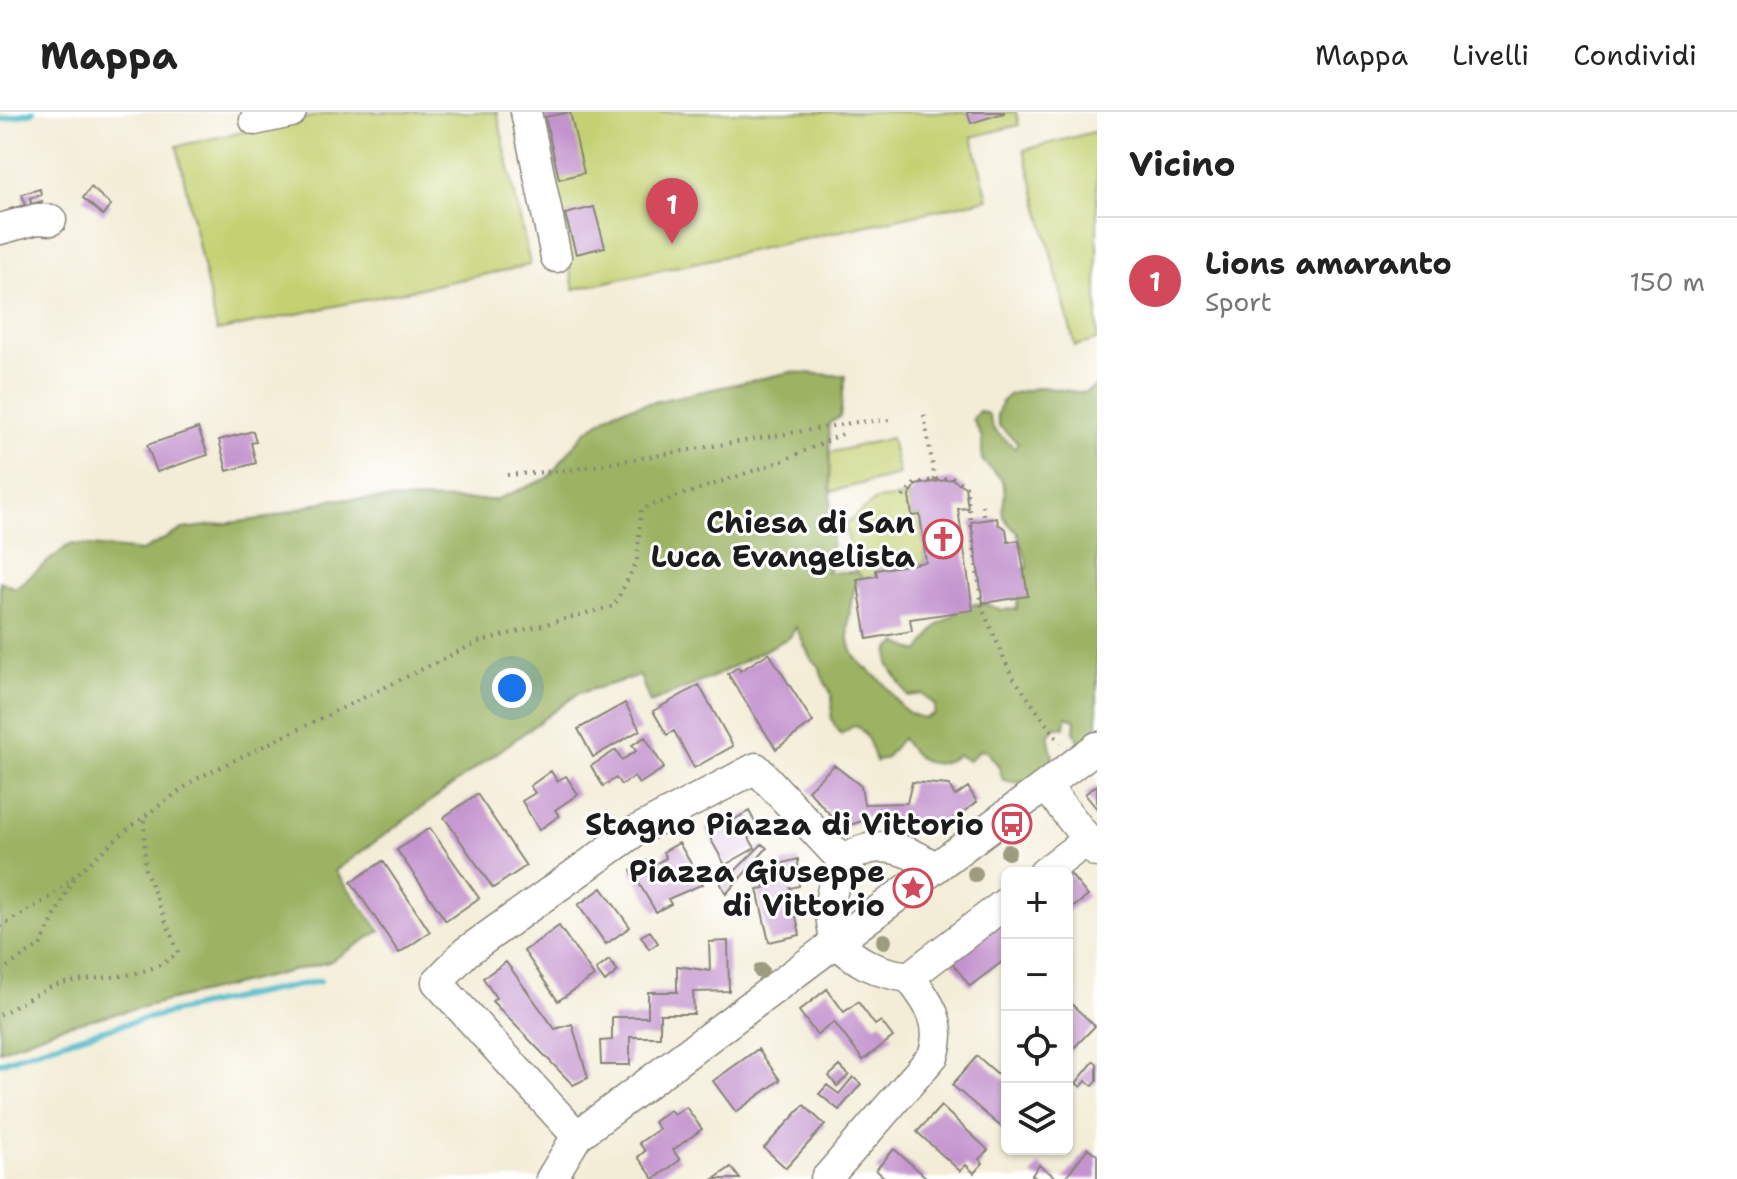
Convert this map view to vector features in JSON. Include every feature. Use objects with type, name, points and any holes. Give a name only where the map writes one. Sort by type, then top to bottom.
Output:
[{"type":"street","points":[[255,120],[291,112]]},
{"type":"street","points":[[526,112],[556,257]]},
{"type":"street","points":[[0,229],[37,219],[51,220]]},
{"type":"street","points":[[551,1179],[577,1136],[1097,747]]},
{"type":"street","points":[[577,1136],[437,982],[456,962],[634,832],[756,768],[844,862]]},
{"type":"street","points":[[1046,786],[1092,846],[1055,867]]},
{"type":"street","points":[[933,867],[918,855],[892,846],[864,849],[844,862],[830,899],[835,941],[857,961],[885,974],[909,977],[1001,907]]},
{"type":"street","points":[[826,1179],[933,1056],[938,1042],[936,1020],[909,977]]},
{"type":"path","points":[[924,415],[935,481]]},
{"type":"path","points":[[507,475],[569,470],[857,422],[891,420]]},
{"type":"path","points":[[0,927],[49,898],[144,817],[196,779],[478,642],[614,606],[637,561],[641,509],[782,461],[845,433]]},
{"type":"path","points":[[903,497],[915,483],[952,477],[966,486],[982,608],[1011,674],[1062,746]]},
{"type":"path","points":[[982,505],[984,520]]},
{"type":"path","points":[[0,1015],[58,985],[143,973],[165,964],[178,952],[145,869],[144,817]]},
{"type":"path","points":[[0,971],[40,946],[75,875]]},
{"type":"green space","points":[[335,112],[497,112],[530,265],[217,331],[177,146]]},
{"type":"green space","points":[[536,112],[1016,112],[1019,125],[972,137],[988,199],[574,289]]},
{"type":"green space","points":[[1097,131],[1097,340],[1075,346],[1024,150]]},
{"type":"green space","points":[[791,372],[845,376],[840,417],[829,423],[832,564],[827,572],[858,572],[861,576],[851,601],[849,640],[853,654],[905,710],[925,718],[934,714],[935,705],[923,694],[908,696],[888,664],[889,649],[898,643],[919,652],[936,627],[966,606],[982,603],[1002,610],[1017,609],[1019,574],[1028,566],[1017,532],[1002,513],[1005,498],[1003,482],[982,460],[982,438],[973,419],[979,411],[988,414],[994,430],[1015,448],[1018,443],[999,426],[997,415],[1002,401],[1010,394],[1041,387],[1084,393],[1097,386],[1097,744],[1078,741],[1074,731],[1075,720],[1066,716],[1065,728],[1055,727],[1048,735],[1054,762],[1037,776],[1019,782],[1003,780],[998,765],[986,751],[980,750],[968,761],[958,755],[941,763],[926,762],[913,753],[902,738],[886,758],[876,762],[859,728],[855,725],[841,734],[836,727],[831,718],[831,694],[820,667],[811,659],[796,627],[790,637],[715,676],[650,703],[640,676],[579,693],[335,871],[380,931],[329,962],[60,1027],[0,1051],[0,581],[15,588],[70,544],[142,551],[183,529],[268,518],[332,499],[495,500],[548,478],[585,432],[617,410]]},
{"type":"green space","points":[[891,438],[899,475],[828,492],[820,455]]},
{"type":"green space","points":[[909,496],[912,516],[920,515],[926,562],[877,570],[877,576],[857,579],[845,524],[876,500]]},
{"type":"building","points":[[570,112],[584,173],[559,179],[545,117]]},
{"type":"building","points":[[967,112],[1004,112],[1004,113],[971,123]]},
{"type":"building","points":[[91,187],[111,205],[103,215],[83,198]]},
{"type":"building","points":[[40,189],[41,195],[30,198],[31,204],[42,201],[44,211],[13,219],[10,209],[25,205],[22,194]]},
{"type":"building","points":[[594,207],[605,247],[576,254],[565,214]]},
{"type":"building","points":[[198,428],[208,455],[157,472],[147,445]]},
{"type":"building","points":[[253,431],[256,442],[251,443],[256,463],[227,471],[219,440]]},
{"type":"building","points":[[952,479],[965,487],[968,508],[958,509],[973,610],[910,619],[912,631],[867,639],[857,579],[877,576],[876,570],[926,562],[920,515],[912,516],[909,496],[916,485]]},
{"type":"building","points":[[997,518],[998,524],[1006,529],[1008,542],[1019,540],[1028,596],[983,603],[971,522]]},
{"type":"building","points":[[769,653],[813,722],[776,749],[728,674],[738,667],[740,671]]},
{"type":"building","points":[[699,685],[733,746],[694,768],[674,731],[667,735],[653,711]]},
{"type":"building","points":[[625,703],[640,730],[593,757],[578,729]]},
{"type":"building","points":[[645,737],[664,768],[639,784],[634,777],[621,785],[616,778],[603,786],[591,766],[616,750],[622,760],[636,751],[632,745]]},
{"type":"building","points":[[834,765],[861,786],[864,804],[907,803],[912,782],[949,785],[955,796],[968,787],[977,802],[936,832],[906,819],[867,819],[842,828],[808,790]]},
{"type":"building","points":[[551,771],[557,781],[566,776],[578,794],[555,810],[559,816],[539,830],[522,801],[535,793],[530,786]]},
{"type":"building","points":[[1097,785],[1097,809],[1085,794]]},
{"type":"building","points":[[477,794],[526,866],[493,888],[444,817]]},
{"type":"building","points":[[749,811],[760,832],[749,838],[755,848],[725,865],[705,829],[720,821],[723,826]]},
{"type":"building","points":[[430,828],[479,898],[446,921],[397,850]]},
{"type":"building","points":[[679,843],[703,884],[668,899],[671,904],[656,912],[631,870],[651,858],[655,864],[666,858],[663,852]]},
{"type":"building","points":[[762,844],[767,848],[726,894],[715,873],[724,868],[732,874]]},
{"type":"building","points":[[798,859],[799,886],[790,888],[800,935],[769,942],[757,889],[765,888],[763,881],[771,880],[769,873],[778,871],[783,863]]},
{"type":"building","points":[[383,861],[430,932],[399,953],[351,882]]},
{"type":"building","points":[[1073,877],[1088,896],[1073,907]]},
{"type":"building","points":[[602,888],[630,927],[606,944],[578,905]]},
{"type":"building","points":[[1001,922],[1001,963],[970,986],[950,960]]},
{"type":"building","points":[[559,926],[594,976],[558,1001],[524,951]]},
{"type":"building","points":[[650,931],[658,943],[649,949],[641,936]]},
{"type":"building","points":[[728,941],[729,991],[693,992],[694,1014],[660,1014],[660,1037],[630,1037],[630,1065],[601,1065],[600,1041],[612,1040],[612,1017],[648,1017],[648,992],[677,992],[677,966],[710,971],[709,942]]},
{"type":"building","points":[[609,960],[618,971],[605,982],[596,970]]},
{"type":"building","points":[[506,962],[555,1029],[572,1024],[588,1078],[573,1085],[492,1001],[496,998],[483,978]]},
{"type":"building","points":[[827,989],[844,1012],[858,1002],[875,1025],[881,1021],[893,1037],[863,1060],[834,1022],[817,1035],[799,1011]]},
{"type":"building","points":[[1073,1006],[1095,1026],[1073,1049]]},
{"type":"building","points":[[758,1049],[780,1080],[736,1112],[713,1081]]},
{"type":"building","points":[[977,1056],[1001,1077],[1001,1127],[952,1085]]},
{"type":"building","points":[[1094,1061],[1097,1064],[1097,1081],[1093,1086],[1086,1081],[1081,1087],[1076,1083]]},
{"type":"building","points":[[840,1066],[849,1075],[837,1086],[829,1076]]},
{"type":"building","points":[[853,1077],[861,1084],[839,1110],[819,1094],[827,1085],[839,1094]]},
{"type":"building","points":[[804,1105],[825,1125],[786,1168],[764,1148]]},
{"type":"building","points":[[941,1106],[988,1150],[979,1159],[983,1163],[974,1173],[966,1165],[960,1171],[917,1132]]},
{"type":"building","points":[[686,1107],[702,1129],[673,1150],[680,1160],[654,1179],[638,1157],[645,1151],[639,1143],[659,1129],[654,1122],[670,1110],[674,1115]]},
{"type":"building","points":[[1088,1148],[1097,1155],[1097,1179],[1064,1179]]},
{"type":"building","points":[[894,1149],[928,1179],[886,1179],[876,1170]]},
{"type":"building","points":[[1039,1165],[1058,1179],[1037,1179],[1032,1175]]},
{"type":"building","points":[[731,1167],[740,1179],[714,1179]]},
{"type":"waterway","points":[[0,120],[33,112]]},
{"type":"waterway","points":[[0,1063],[158,1016],[320,981]]},
{"type":"place","name":"Lions amaranto","points":[[672,244]]},
{"type":"place","name":"Chiesa di San Luca Evangelista","points":[[943,539]]},
{"type":"place","name":"Stagno Piazza di Vittorio","points":[[1012,824]]},
{"type":"place","name":"Piazza Giuseppe di Vittorio","points":[[913,888]]}]
